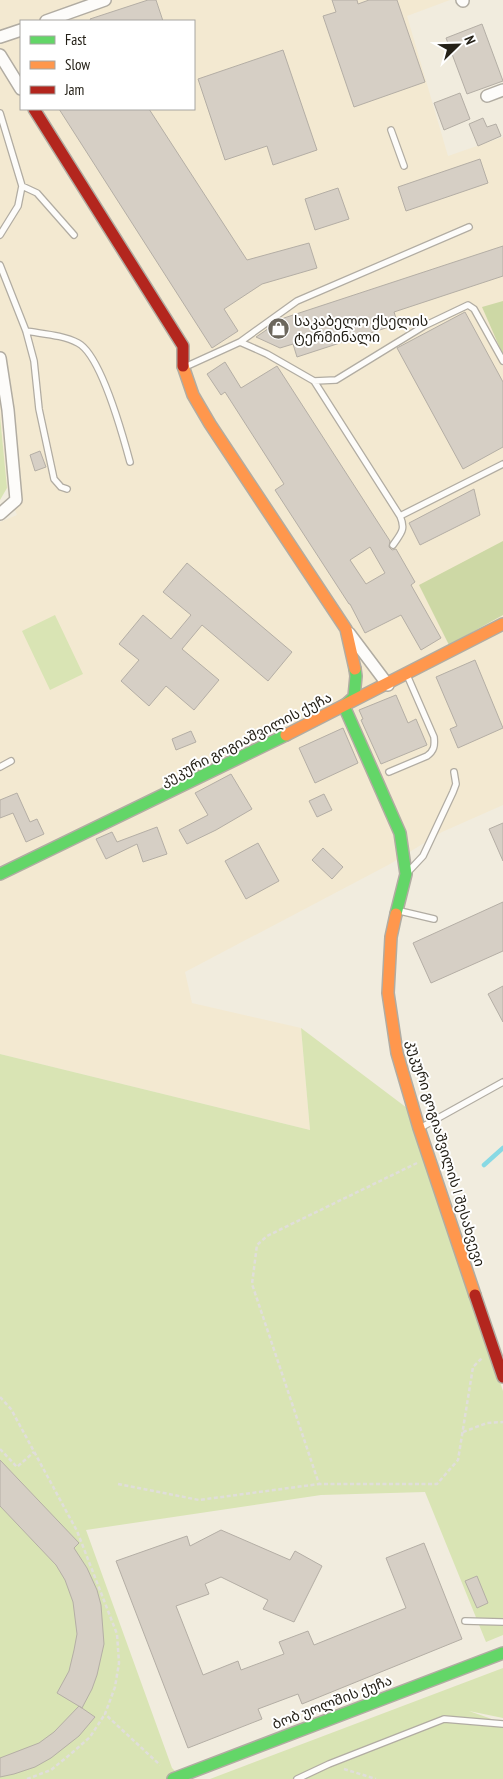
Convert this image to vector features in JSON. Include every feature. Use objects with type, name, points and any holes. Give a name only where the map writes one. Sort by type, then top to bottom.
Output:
[{"type":"street","points":[[49,20],[105,0]]},
{"type":"street","points":[[0,37],[20,30]]},
{"type":"street","points":[[0,55],[20,87]]},
{"type":"street","points":[[487,96],[503,90]]},
{"type":"street","points":[[35,110],[183,346],[183,368],[193,395],[210,424],[346,629],[388,685]]},
{"type":"street","points":[[0,358],[8,410],[16,500],[0,514]]},
{"type":"street","name":"კუკური გოგიაშვილის ქუჩა","points":[[0,874],[143,807],[388,685],[503,624]]},
{"type":"street","points":[[344,706],[354,696],[356,676],[346,629]]},
{"type":"street","name":"კუკური გოგიაშვილის I შესახვევი","points":[[344,706],[400,833],[406,874],[391,937],[388,993],[396,1053],[503,1377]]},
{"type":"street","name":"ბობ უოლშის ქუჩა","points":[[172,1779],[503,1653]]},
{"type":"lane","points":[[0,113],[22,186],[18,206],[0,236]]},
{"type":"lane","points":[[391,130],[404,166]]},
{"type":"lane","points":[[22,186],[37,193],[74,236]]},
{"type":"lane","points":[[183,368],[240,342],[297,301],[469,227]]},
{"type":"lane","points":[[0,266],[26,331],[34,361],[39,409],[54,479],[61,487],[67,489]]},
{"type":"lane","points":[[314,381],[336,380],[424,326],[468,305],[474,309],[503,361]]},
{"type":"lane","points":[[26,331],[57,336],[79,343],[87,351],[96,364],[119,421],[130,462]]},
{"type":"lane","points":[[240,342],[268,354],[314,381],[404,524],[393,545]]},
{"type":"lane","points":[[400,516],[503,464]]},
{"type":"lane","points":[[389,772],[427,756],[432,752],[435,744],[434,737],[407,675]]},
{"type":"lane","points":[[0,767],[11,761]]},
{"type":"lane","points":[[406,874],[423,856],[454,792],[456,784],[454,772]]},
{"type":"lane","points":[[398,910],[434,919]]},
{"type":"lane","points":[[420,1128],[503,1082]]},
{"type":"lane","points":[[465,1620],[503,1622]]},
{"type":"lane","points":[[298,1779],[329,1764],[444,1719],[503,1724]]},
{"type":"path","points":[[319,1484],[252,1284],[257,1245],[267,1236],[429,1157]]},
{"type":"path","points":[[118,1484],[199,1500],[319,1484],[438,1484],[458,1460],[473,1367],[492,1348]]},
{"type":"path","points":[[0,1397],[11,1409],[77,1531],[117,1634],[119,1662],[115,1687],[105,1714],[90,1737],[51,1770],[27,1779]]},
{"type":"path","points":[[463,1432],[486,1423],[503,1422]]},
{"type":"path","points":[[0,1449],[17,1467],[34,1452]]},
{"type":"path","points":[[105,1714],[160,1765]]},
{"type":"path","points":[[329,1764],[376,1779]]},
{"type":"shaded area","points":[[0,0],[450,0],[407,16],[448,156],[503,137],[503,805],[442,832],[390,864],[185,972],[192,1003],[301,1028],[310,1130],[0,1054],[0,522],[17,515],[7,488],[0,416]]},
{"type":"green space","points":[[503,301],[503,355],[482,307]]},
{"type":"green space","points":[[0,416],[7,488],[0,500]]},
{"type":"green space","points":[[503,541],[503,615],[449,645],[419,585]]},
{"type":"green space","points":[[55,615],[83,674],[50,690],[22,631]]},
{"type":"green space","points":[[301,1028],[407,1108],[503,1391],[503,1635],[486,1642],[425,1492],[321,1495],[86,1530],[172,1768],[183,1779],[0,1779],[0,1054],[310,1130]]},
{"type":"green space","points":[[503,1668],[503,1718],[469,1711],[503,1723],[503,1779],[210,1779]]},
{"type":"building","points":[[148,0],[156,0],[163,20],[90,20]]},
{"type":"building","points":[[332,0],[357,0],[358,4],[369,0],[397,0],[425,82],[354,107],[323,16],[336,12]]},
{"type":"building","points":[[482,24],[503,81],[467,94],[446,38]]},
{"type":"building","points":[[283,50],[317,150],[273,165],[267,146],[225,160],[198,79]]},
{"type":"building","points":[[460,93],[470,119],[444,130],[434,103]]},
{"type":"building","points":[[60,110],[150,110],[247,260],[309,243],[317,268],[262,284],[224,309],[238,331],[212,348]]},
{"type":"building","points":[[483,118],[487,127],[496,124],[501,136],[478,146],[469,124]]},
{"type":"building","points":[[480,159],[488,183],[406,211],[398,187]]},
{"type":"building","points":[[338,188],[349,219],[315,230],[305,199]]},
{"type":"building","points":[[503,246],[503,276],[394,312],[398,324],[297,357],[293,344],[280,348],[256,337],[284,318]]},
{"type":"building","points":[[465,312],[503,382],[503,447],[463,469],[397,348]]},
{"type":"building","points":[[225,362],[241,388],[277,366],[390,541],[389,547],[392,550],[396,549],[415,582],[411,585],[441,638],[421,650],[401,615],[365,633],[350,604],[275,490],[284,484],[225,392],[221,395],[207,374]],"holes":[[[370,547],[385,573],[366,584],[350,560]]]},
{"type":"building","points":[[40,451],[46,467],[35,471],[30,455]]},
{"type":"building","points":[[474,489],[480,515],[420,545],[409,523]]},
{"type":"building","points":[[187,563],[292,652],[268,681],[202,625],[182,649],[219,680],[194,710],[166,686],[149,706],[121,681],[139,660],[119,644],[143,615],[171,639],[191,615],[163,592]]},
{"type":"building","points":[[475,660],[503,728],[458,748],[450,729],[457,726],[436,677]]},
{"type":"building","points":[[396,695],[408,723],[416,719],[427,745],[381,764],[361,720],[363,719],[359,710]]},
{"type":"building","points":[[343,728],[358,763],[315,783],[299,748]]},
{"type":"building","points":[[191,731],[196,742],[176,750],[172,739]]},
{"type":"building","points":[[231,774],[252,809],[187,844],[179,830],[208,815],[195,793]]},
{"type":"building","points":[[17,793],[30,822],[37,819],[44,834],[26,842],[13,813],[0,818],[0,800]]},
{"type":"building","points":[[324,794],[332,810],[317,817],[309,801]]},
{"type":"building","points":[[503,823],[503,861],[489,829]]},
{"type":"building","points":[[157,827],[167,854],[143,862],[137,844],[106,859],[96,839],[112,832],[117,842]]},
{"type":"building","points":[[258,843],[279,881],[246,899],[225,861]]},
{"type":"building","points":[[323,848],[343,867],[332,879],[312,860]]},
{"type":"building","points":[[503,902],[503,951],[431,983],[413,943]]},
{"type":"building","points":[[503,986],[503,1022],[488,994]]},
{"type":"building","points":[[0,1460],[79,1543],[74,1548],[87,1568],[97,1590],[101,1605],[104,1644],[97,1675],[82,1708],[57,1693],[69,1671],[77,1634],[73,1602],[65,1580],[56,1565],[0,1506]]},
{"type":"building","points":[[221,1530],[290,1560],[295,1551],[322,1566],[294,1622],[263,1609],[268,1600],[221,1577],[205,1584],[209,1594],[176,1606],[203,1675],[238,1661],[241,1670],[284,1654],[279,1642],[308,1631],[314,1645],[406,1608],[386,1558],[424,1543],[462,1639],[302,1704],[298,1694],[258,1709],[262,1719],[188,1748],[116,1561],[187,1536],[190,1546]]},
{"type":"building","points":[[477,1576],[488,1603],[477,1608],[465,1581]]},
{"type":"building","points":[[79,1706],[95,1717],[79,1736],[51,1758],[35,1767],[0,1777],[0,1758],[39,1743],[54,1732]]},
{"type":"waterway","points":[[484,1165],[503,1148]]},
{"type":"traffic: fast","points":[[355,669],[354,697],[344,706],[400,833],[406,874],[396,914]]},
{"type":"traffic: fast","points":[[0,874],[286,735]]},
{"type":"traffic: fast","points":[[173,1779],[503,1653]]},
{"type":"traffic: slow","points":[[183,366],[193,395],[210,424],[346,629],[355,669]]},
{"type":"traffic: slow","points":[[286,735],[503,624]]},
{"type":"traffic: slow","points":[[396,914],[391,937],[388,993],[397,1053],[419,1128],[475,1295]]},
{"type":"traffic: jam","points":[[35,110],[183,346],[183,366]]},
{"type":"traffic: jam","points":[[475,1295],[503,1377]]},
{"type":"place","name":"საკაბელო ქსელის ტერმინალი","points":[[278,329]]}]
